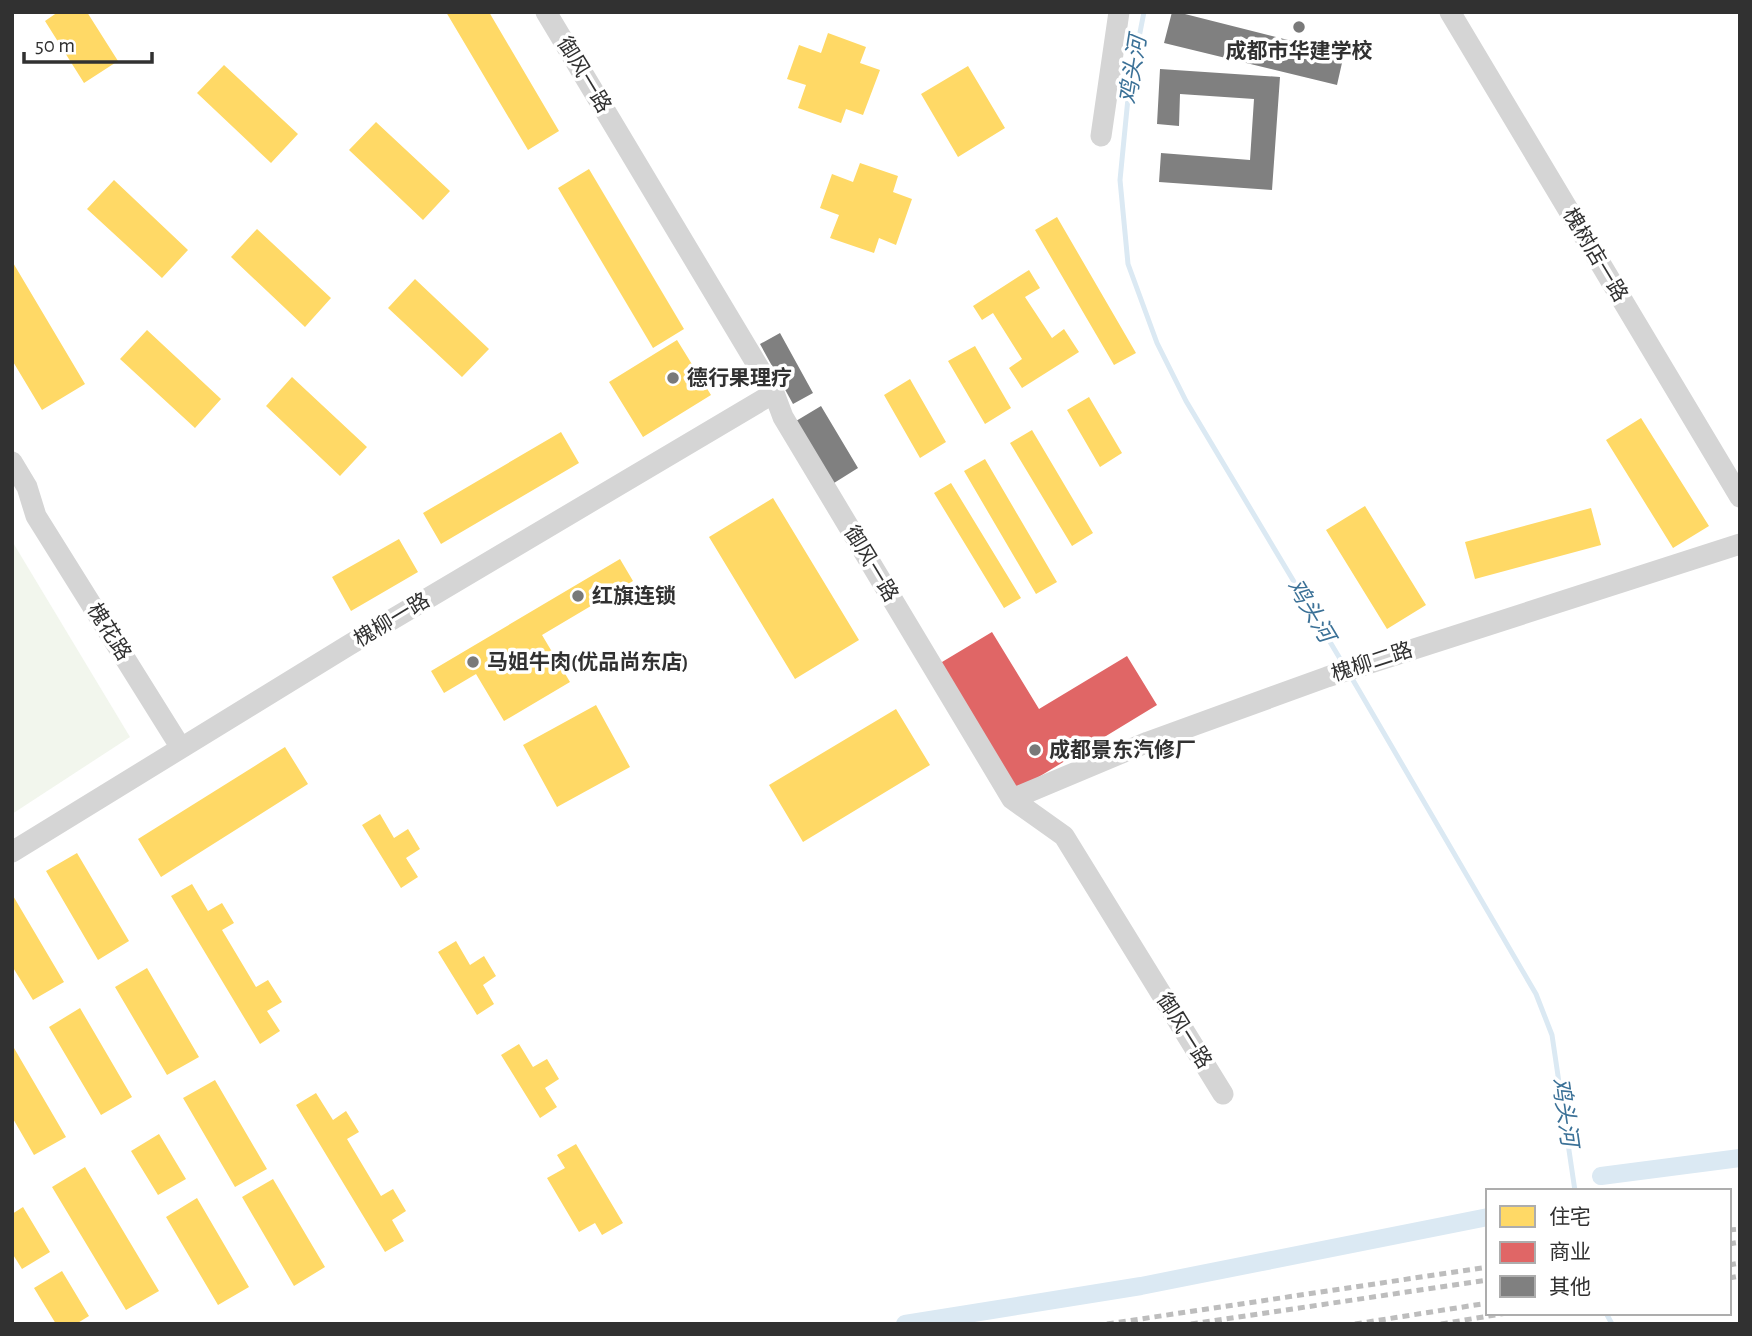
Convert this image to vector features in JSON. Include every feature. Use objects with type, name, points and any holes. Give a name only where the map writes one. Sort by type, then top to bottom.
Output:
[{"type":"street","name":"御风一路","points":[[547,12],[774,393],[783,416],[1012,799],[1064,836],[1223,1094]]},
{"type":"street","points":[[1101,136],[1119,12]]},
{"type":"street","name":"槐树店一路","points":[[1450,12],[1740,498]]},
{"type":"street","name":"槐柳一路","points":[[12,852],[360,638],[774,393]]},
{"type":"street","name":"槐花路","points":[[12,462],[27,487],[36,516],[181,748]]},
{"type":"street","name":"槐花路","points":[[12,499],[36,516]]},
{"type":"street","name":"槐柳二路","points":[[1012,799],[1148,742],[1328,677],[1740,544]]},
{"type":"shaded area","points":[[12,541],[130,737],[12,814]]},
{"type":"building: 住宅","points":[[58,12],[87,12],[118,61],[84,83],[45,21]]},
{"type":"building: 住宅","points":[[446,12],[489,12],[559,131],[528,150]]},
{"type":"building: 住宅","points":[[828,33],[866,47],[860,63],[880,70],[863,115],[846,109],[841,123],[798,108],[806,85],[787,79],[799,45],[821,53]]},
{"type":"building: 住宅","points":[[224,65],[298,134],[271,163],[197,93]]},
{"type":"building: 住宅","points":[[968,66],[1005,128],[958,157],[921,94]]},
{"type":"building: 住宅","points":[[376,122],[450,191],[423,220],[349,150]]},
{"type":"building: 住宅","points":[[860,163],[898,176],[893,192],[912,199],[896,245],[879,238],[874,253],[830,238],[839,215],[820,208],[832,174],[853,182]]},
{"type":"building: 住宅","points":[[589,169],[684,329],[653,348],[558,188]]},
{"type":"building: 住宅","points":[[114,180],[188,250],[162,278],[87,209]]},
{"type":"building: 住宅","points":[[1057,217],[1136,353],[1114,365],[1035,230]]},
{"type":"building: 住宅","points":[[257,229],[331,298],[305,327],[231,257]]},
{"type":"building: 住宅","points":[[12,261],[85,384],[42,410],[12,360]]},
{"type":"building: 住宅","points":[[1029,270],[1040,288],[1025,297],[1052,338],[1064,329],[1079,352],[1022,388],[1009,368],[1022,359],[993,313],[982,320],[973,306]]},
{"type":"building: 住宅","points":[[415,279],[489,349],[462,377],[388,308]]},
{"type":"building: 住宅","points":[[147,330],[221,399],[195,428],[120,359]]},
{"type":"building: 住宅","points":[[677,340],[711,395],[643,437],[609,382]]},
{"type":"building: 住宅","points":[[975,346],[1011,408],[985,424],[948,361]]},
{"type":"building: 住宅","points":[[292,377],[367,447],[340,476],[266,406]]},
{"type":"building: 住宅","points":[[910,379],[946,442],[920,458],[884,395]]},
{"type":"building: 住宅","points":[[1089,397],[1122,453],[1100,467],[1067,410]]},
{"type":"building: 住宅","points":[[1641,418],[1709,526],[1673,548],[1606,440]]},
{"type":"building: 住宅","points":[[1032,430],[1093,533],[1072,546],[1010,443]]},
{"type":"building: 住宅","points":[[561,432],[579,463],[441,544],[423,513]]},
{"type":"building: 住宅","points":[[985,459],[1057,582],[1036,594],[964,471]]},
{"type":"building: 住宅","points":[[951,483],[1021,598],[1004,608],[934,493]]},
{"type":"building: 住宅","points":[[773,498],[859,640],[795,679],[709,537]]},
{"type":"building: 住宅","points":[[1365,506],[1426,605],[1387,629],[1326,530]]},
{"type":"building: 住宅","points":[[1591,508],[1601,545],[1475,579],[1465,542]]},
{"type":"building: 住宅","points":[[399,539],[418,572],[351,611],[332,577]]},
{"type":"building: 住宅","points":[[620,559],[633,581],[542,635],[570,682],[504,721],[476,674],[444,693],[431,671]]},
{"type":"building: 住宅","points":[[596,705],[630,767],[557,807],[523,745]]},
{"type":"building: 住宅","points":[[896,709],[930,765],[803,842],[769,785]]},
{"type":"building: 住宅","points":[[285,747],[308,784],[161,877],[138,839]]},
{"type":"building: 住宅","points":[[380,814],[394,838],[408,829],[420,849],[406,858],[418,877],[401,888],[362,825]]},
{"type":"building: 住宅","points":[[77,853],[129,941],[98,960],[46,871]]},
{"type":"building: 住宅","points":[[192,884],[208,911],[222,903],[234,923],[222,930],[256,987],[268,980],[282,1002],[267,1011],[280,1031],[260,1044],[171,896]]},
{"type":"building: 住宅","points":[[12,894],[64,982],[33,1000],[12,966]]},
{"type":"building: 住宅","points":[[456,941],[470,965],[484,956],[496,976],[483,985],[494,1004],[477,1015],[438,952]]},
{"type":"building: 住宅","points":[[147,968],[199,1057],[167,1075],[115,987]]},
{"type":"building: 住宅","points":[[80,1008],[132,1097],[101,1115],[49,1027]]},
{"type":"building: 住宅","points":[[519,1044],[533,1067],[547,1059],[559,1079],[545,1088],[557,1107],[540,1118],[501,1055]]},
{"type":"building: 住宅","points":[[14,1048],[66,1137],[34,1155],[12,1117]]},
{"type":"building: 住宅","points":[[215,1080],[267,1169],[235,1187],[183,1098]]},
{"type":"building: 住宅","points":[[316,1093],[333,1120],[346,1111],[359,1132],[347,1139],[381,1196],[393,1189],[406,1211],[392,1220],[404,1241],[385,1252],[296,1105]]},
{"type":"building: 住宅","points":[[159,1134],[186,1179],[158,1195],[131,1151]]},
{"type":"building: 住宅","points":[[576,1144],[623,1223],[602,1235],[595,1223],[579,1232],[547,1178],[565,1168],[557,1155]]},
{"type":"building: 住宅","points":[[85,1167],[159,1291],[126,1310],[52,1187]]},
{"type":"building: 住宅","points":[[273,1179],[325,1267],[294,1286],[242,1197]]},
{"type":"building: 住宅","points":[[197,1198],[249,1287],[218,1305],[166,1217]]},
{"type":"building: 住宅","points":[[23,1207],[50,1252],[22,1269],[12,1253],[12,1214]]},
{"type":"building: 住宅","points":[[62,1271],[89,1316],[76,1324],[56,1324],[34,1288]]},
{"type":"building: 商业","name":"成都景东汽修厂","points":[[992,632],[1039,709],[1127,656],[1157,705],[1014,792],[937,665]]},
{"type":"building: 其他","points":[[1172,12],[1344,54],[1337,85],[1164,43]]},
{"type":"building: 其他","points":[[1160,69],[1280,77],[1272,190],[1159,182],[1161,153],[1250,160],[1254,99],[1180,94],[1179,126],[1157,124]]},
{"type":"building: 其他","points":[[780,333],[813,393],[793,404],[760,344]]},
{"type":"building: 其他","points":[[821,406],[858,468],[834,483],[796,421]]},
{"type":"waterway","name":"鸡头河","points":[[1144,12],[1129,88],[1120,180],[1128,264],[1157,343],[1186,401],[1345,667]]},
{"type":"waterway","name":"鸡头河","points":[[1350,675],[1536,994],[1552,1035],[1575,1189]]},
{"type":"waterway","points":[[1601,1176],[1740,1158]]},
{"type":"waterway","points":[[905,1324],[1141,1286],[1486,1217]]},
{"type":"waterway","name":"鸡头河","points":[[1607,1315],[1612,1324]]},
{"type":"railway","points":[[1731,1230],[1740,1229]]},
{"type":"railway","points":[[1731,1244],[1740,1242]]},
{"type":"railway","points":[[1731,1265],[1740,1263]]},
{"type":"railway","points":[[1107,1324],[1486,1267]]},
{"type":"railway","points":[[1731,1278],[1740,1276]]},
{"type":"railway","points":[[1191,1324],[1486,1280]]},
{"type":"railway","points":[[1355,1324],[1486,1303]]},
{"type":"railway","points":[[1441,1324],[1495,1315]]},
{"type":"place","name":"成都市华建学校","points":[[1299,27]]},
{"type":"place","name":"德行果理疗","points":[[673,378]]},
{"type":"place","name":"红旗连锁","points":[[578,596]]},
{"type":"place","name":"马姐牛肉(优品尚东店)","points":[[473,662]]},
{"type":"place","name":"成都景东汽修厂","points":[[1035,750]]}]
